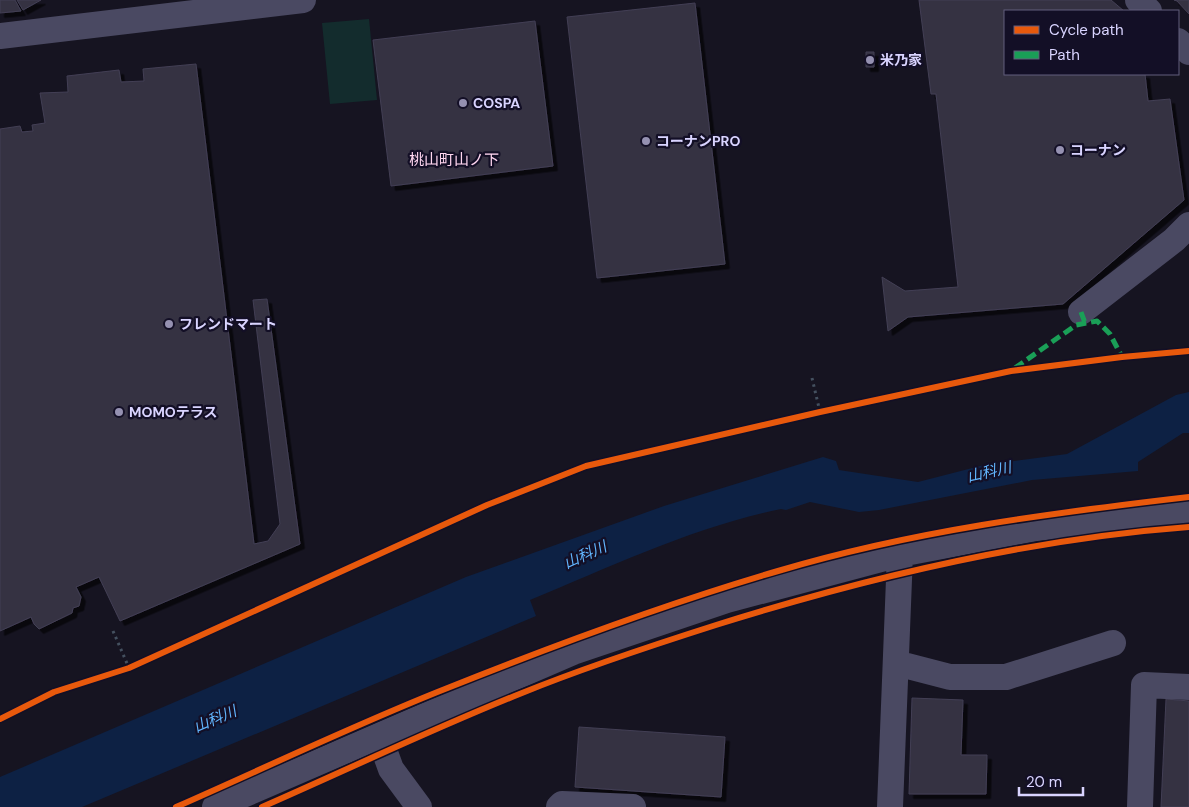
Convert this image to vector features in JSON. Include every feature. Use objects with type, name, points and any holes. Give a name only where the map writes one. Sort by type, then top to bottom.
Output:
[{"type":"street","points":[[0,36],[303,0]]},
{"type":"street","points":[[1138,0],[1148,10]]},
{"type":"street","points":[[1179,42],[1189,52]]},
{"type":"street","points":[[1081,312],[1174,240],[1189,225]]},
{"type":"street","points":[[215,807],[573,652],[728,600],[900,554],[1036,528],[1189,512]]},
{"type":"street","points":[[890,807],[900,554]]},
{"type":"street","points":[[896,662],[950,677],[1006,677],[1113,643]]},
{"type":"street","points":[[1140,807],[1144,685],[1189,687]]},
{"type":"street","points":[[378,736],[391,769],[420,807]]},
{"type":"street","points":[[559,807],[562,804],[633,807]]},
{"type":"path","points":[[812,378],[820,412]]},
{"type":"path","points":[[810,414],[829,410]]},
{"type":"path","points":[[113,631],[129,668]]},
{"type":"path","points":[[120,671],[138,664]]},
{"type":"green space","points":[[369,19],[377,100],[330,104],[322,23]]},
{"type":"water","name":"山科川","points":[[1189,392],[1189,433],[1183,433],[1138,462],[1138,471],[1032,480],[879,510],[859,512],[810,502],[786,510],[781,509],[717,526],[623,561],[530,600],[536,616],[82,807],[0,807],[0,777],[466,577],[664,506],[823,457],[836,461],[839,470],[918,482],[984,465],[1067,454],[1176,395]]},
{"type":"building","points":[[0,0],[15,0],[21,11],[0,13]]},
{"type":"building","points":[[17,0],[41,0],[23,10]]},
{"type":"building","name":"コーナン","points":[[919,0],[1111,0],[1123,10],[1004,10],[1004,75],[1145,75],[1148,101],[1170,99],[1184,200],[1063,304],[908,317],[888,331],[882,277],[905,291],[958,287],[936,94],[931,94]]},
{"type":"building","points":[[1174,0],[1189,0],[1189,14],[1177,1]]},
{"type":"building","name":"コーナンPRO","points":[[695,3],[725,264],[597,278],[567,17]]},
{"type":"building","name":"COSPA","points":[[535,21],[553,166],[391,186],[373,40]]},
{"type":"building","name":"米乃家","points":[[866,52],[874,52],[874,67],[866,67]]},
{"type":"building","name":"MOMOテラス","points":[[196,64],[254,544],[268,541],[280,524],[253,300],[267,299],[300,544],[120,621],[99,577],[76,587],[81,597],[79,606],[73,608],[72,613],[39,629],[31,617],[0,631],[0,129],[20,126],[22,132],[33,131],[32,125],[45,123],[40,93],[68,92],[67,76],[119,70],[121,82],[144,81],[143,69]]},
{"type":"building","points":[[912,698],[963,700],[961,755],[987,755],[986,794],[909,794]]},
{"type":"building","points":[[1166,699],[1189,701],[1189,807],[1161,807]]},
{"type":"building","points":[[579,727],[725,737],[721,797],[575,787]]},
{"type":"marked path","points":[[1081,312],[1085,323]]},
{"type":"marked path","points":[[1015,368],[1076,325],[1097,321],[1110,334],[1122,357]]},
{"type":"cycle path","points":[[0,719],[54,692],[129,668],[487,505],[586,466],[820,412],[1011,371],[1122,357],[1189,351]]},
{"type":"cycle path","points":[[176,807],[343,732],[445,689],[610,626],[778,571],[828,557],[931,534],[1034,517],[1189,497]]},
{"type":"cycle path","points":[[262,807],[456,720],[546,683],[716,625],[832,591],[950,562],[1069,541],[1189,527]]},
{"type":"place","name":"米乃家","points":[[870,60]]},
{"type":"place","name":"COSPA","points":[[463,103]]},
{"type":"place","name":"コーナンPRO","points":[[646,141]]},
{"type":"place","name":"コーナン","points":[[1060,150]]},
{"type":"place","name":"フレンドマート","points":[[169,324]]},
{"type":"place","name":"MOMOテラス","points":[[119,412]]},
{"type":"district","name":"桃山町山ノ下","points":[[454,160]]}]
